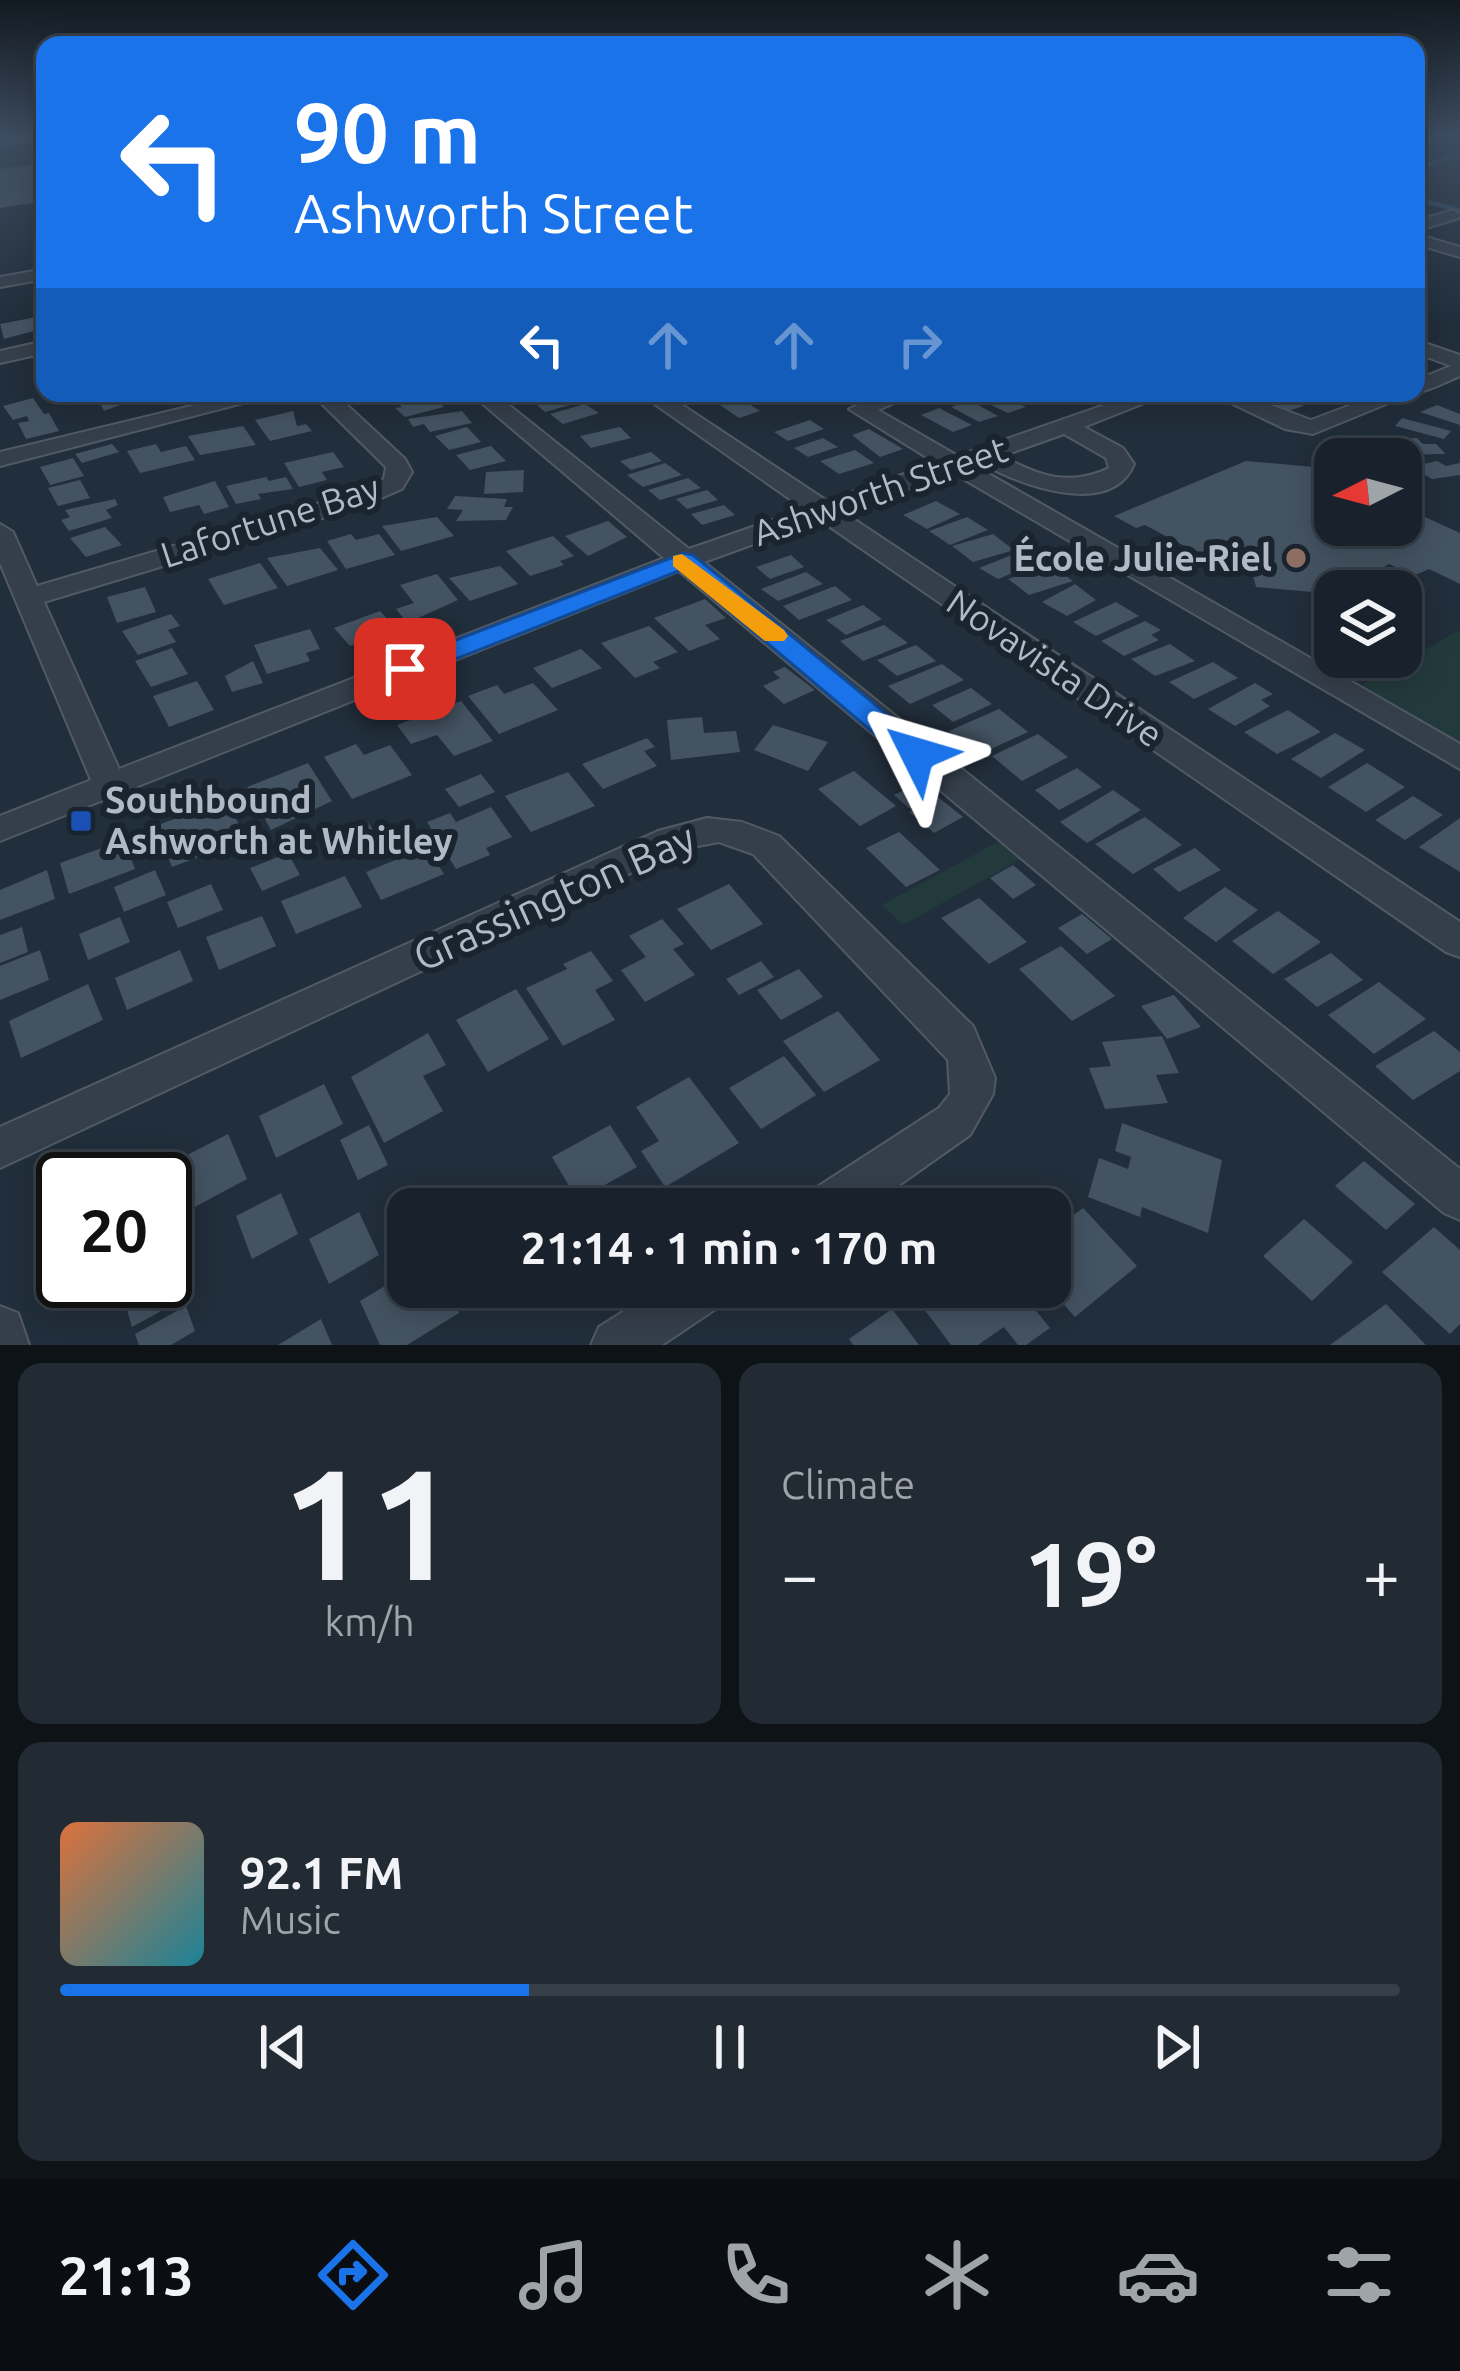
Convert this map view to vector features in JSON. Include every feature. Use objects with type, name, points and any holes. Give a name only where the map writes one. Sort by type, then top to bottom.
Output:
[{"type":"street","points":[[1425,223],[1454,215]]},
{"type":"street","points":[[1425,242],[1460,252]]},
{"type":"street","points":[[0,282],[36,276]]},
{"type":"street","points":[[0,357],[36,349]]},
{"type":"street","points":[[1425,350],[1460,366]]},
{"type":"street","points":[[1425,383],[1460,366]]},
{"type":"street","points":[[0,459],[234,402]]},
{"type":"street","name":"Lafortune Bay","points":[[28,598],[356,500],[393,484],[400,472],[397,464],[332,402]]},
{"type":"street","points":[[492,402],[1460,1198]]},
{"type":"street","name":"Novavista Drive","points":[[667,402],[1460,942]]},
{"type":"street","points":[[880,402],[860,409],[1460,758]]},
{"type":"street","name":"Ashworth Street","points":[[0,829],[684,560],[1134,402]]},
{"type":"street","points":[[1242,402],[1313,428],[1379,402]]},
{"type":"street","points":[[983,455],[1024,479],[1056,488],[1089,485],[1119,472],[1122,464],[1115,453],[1066,426]]},
{"type":"street","points":[[0,532],[110,786]]},
{"type":"street","name":"Grassington Bay","points":[[0,1148],[670,840],[717,828],[766,845],[958,1038],[971,1064],[972,1094],[958,1121],[857,1188]]},
{"type":"street","points":[[617,1345],[674,1308]]},
{"type":"street","points":[[0,1331],[3,1345]]},
{"type":"green space","points":[[1460,630],[1460,747],[1357,688],[1375,678],[1422,678],[1422,651]]},
{"type":"green space","points":[[1001,840],[1023,858],[903,925],[882,905]]},
{"type":"building","points":[[0,198],[36,198],[36,202],[0,208]]},
{"type":"building","points":[[36,317],[36,330],[4,339],[0,324]]},
{"type":"building","points":[[33,398],[59,431],[26,439],[18,423],[29,421],[27,416],[13,420],[3,406]]},
{"type":"building","points":[[100,402],[128,402],[104,411]]},
{"type":"building","points":[[397,402],[437,402],[444,407],[405,417],[395,408],[402,407]]},
{"type":"building","points":[[543,402],[580,402],[545,412],[536,404]]},
{"type":"building","points":[[746,402],[760,411],[739,418],[717,403]]},
{"type":"building","points":[[973,402],[998,416],[979,422],[951,407]]},
{"type":"building","points":[[985,402],[1016,402],[1026,407],[1008,413]]},
{"type":"building","points":[[1263,402],[1304,406],[1285,412]]},
{"type":"building","points":[[585,404],[599,413],[563,424],[550,414]]},
{"type":"building","points":[[1437,405],[1460,414],[1460,425],[1420,412]]},
{"type":"building","points":[[939,408],[972,425],[953,432],[921,415]]},
{"type":"building","points":[[293,411],[297,426],[306,424],[312,431],[270,441],[255,420]]},
{"type":"building","points":[[462,411],[472,423],[430,432],[424,424],[413,427],[408,419]]},
{"type":"building","points":[[1402,418],[1451,431],[1444,439],[1395,426]]},
{"type":"building","points":[[810,420],[824,429],[788,441],[774,432]]},
{"type":"building","points":[[243,426],[256,445],[200,455],[188,436]]},
{"type":"building","points":[[467,427],[481,442],[449,450],[435,436]]},
{"type":"building","points":[[620,427],[631,438],[591,448],[580,436]]},
{"type":"building","points":[[869,429],[903,449],[880,457],[852,435]]},
{"type":"building","points":[[823,438],[838,447],[808,457],[794,448]]},
{"type":"building","points":[[1422,443],[1436,444],[1446,454],[1422,454]]},
{"type":"building","points":[[112,444],[119,452],[82,463],[75,454]]},
{"type":"building","points":[[156,444],[161,452],[186,446],[195,460],[140,473],[127,451]]},
{"type":"building","points":[[491,446],[506,461],[470,470],[456,455]]},
{"type":"building","points":[[855,450],[874,463],[839,474],[820,461]]},
{"type":"building","points":[[333,452],[344,467],[322,472],[327,480],[299,487],[284,463]]},
{"type":"building","points":[[651,452],[662,461],[631,470],[620,461]]},
{"type":"building","points":[[73,458],[84,476],[50,485],[40,467]]},
{"type":"building","points":[[1246,461],[1314,467],[1314,546],[1422,546],[1422,516],[1460,533],[1460,584],[1429,569],[1401,570],[1389,564],[1379,570],[1314,570],[1314,592],[1256,587],[1249,560],[1228,549],[1207,558],[1145,525],[1136,528],[1114,516]]},
{"type":"building","points":[[665,463],[682,475],[643,487],[627,475]]},
{"type":"building","points":[[1460,463],[1460,475],[1432,479],[1422,473],[1422,464]]},
{"type":"building","points":[[524,470],[523,492],[484,494],[486,472]]},
{"type":"building","points":[[266,477],[269,481],[286,477],[293,489],[258,494],[261,499],[236,504],[226,486]]},
{"type":"building","points":[[688,478],[701,488],[660,500],[648,490]]},
{"type":"building","points":[[80,480],[90,498],[58,506],[48,488]]},
{"type":"building","points":[[215,481],[229,507],[204,514],[199,505],[170,512],[163,497]]},
{"type":"building","points":[[707,490],[718,500],[687,509],[676,499]]},
{"type":"building","points":[[455,496],[507,499],[504,507],[513,507],[506,520],[456,521],[463,510],[447,509]]},
{"type":"building","points":[[115,499],[118,505],[106,510],[112,518],[69,531],[61,520],[70,517],[65,510]]},
{"type":"building","points":[[936,501],[960,514],[927,529],[903,515]]},
{"type":"building","points":[[724,505],[735,515],[702,525],[691,514]]},
{"type":"building","points":[[437,517],[454,536],[401,551],[382,526]]},
{"type":"building","points":[[967,517],[988,530],[950,545],[929,531]]},
{"type":"building","points":[[608,521],[627,537],[588,556],[565,536]]},
{"type":"building","points":[[105,527],[122,545],[86,557],[70,538]]},
{"type":"building","points":[[351,534],[356,540],[379,534],[395,555],[346,569],[327,541]]},
{"type":"building","points":[[993,534],[1014,550],[973,562],[952,546]]},
{"type":"building","points":[[553,536],[574,556],[560,561],[564,565],[530,576],[506,551]]},
{"type":"building","points":[[320,548],[338,570],[287,586],[267,558]]},
{"type":"building","points":[[1029,548],[1047,559],[998,579],[979,568]]},
{"type":"building","points":[[791,555],[804,567],[770,579],[756,567]]},
{"type":"building","points":[[260,563],[278,588],[224,605],[208,579]]},
{"type":"building","points":[[500,566],[518,584],[470,601],[449,578]]},
{"type":"building","points":[[1052,566],[1073,581],[1029,595],[1008,579]]},
{"type":"building","points":[[806,572],[823,584],[778,601],[761,589]]},
{"type":"building","points":[[437,574],[458,600],[407,623],[396,609],[414,603],[400,585]]},
{"type":"building","points":[[1075,584],[1096,600],[1067,616],[1042,602]]},
{"type":"building","points":[[835,586],[852,600],[799,620],[783,606]]},
{"type":"building","points":[[145,587],[156,612],[117,623],[107,597]]},
{"type":"building","points":[[705,599],[726,618],[705,625],[720,639],[689,651],[654,618]]},
{"type":"building","points":[[1116,602],[1139,616],[1096,636],[1073,622]]},
{"type":"building","points":[[863,605],[882,619],[846,635],[826,620]]},
{"type":"building","points":[[380,611],[397,629],[350,646],[334,628]]},
{"type":"building","points":[[171,614],[180,626],[168,630],[176,642],[138,655],[122,631]]},
{"type":"building","points":[[1145,621],[1161,630],[1151,635],[1159,640],[1124,656],[1101,641]]},
{"type":"building","points":[[884,625],[908,643],[863,661],[840,641]]},
{"type":"building","points":[[649,626],[678,652],[653,662],[660,668],[635,678],[601,643]]},
{"type":"building","points":[[310,629],[320,649],[306,653],[310,661],[267,674],[254,645]]},
{"type":"building","points":[[1170,644],[1195,661],[1155,676],[1131,659]]},
{"type":"building","points":[[916,645],[936,661],[897,676],[877,660]]},
{"type":"building","points":[[172,648],[188,674],[151,687],[135,661]]},
{"type":"building","points":[[581,649],[602,668],[552,688],[533,668]]},
{"type":"building","points":[[253,661],[263,683],[232,692],[225,676]]},
{"type":"building","points":[[1213,662],[1238,678],[1194,699],[1169,682]]},
{"type":"building","points":[[942,664],[964,680],[910,704],[888,686]]},
{"type":"building","points":[[785,667],[815,690],[784,704],[763,686],[780,678],[773,672]]},
{"type":"building","points":[[197,681],[214,710],[169,727],[153,696]]},
{"type":"building","points":[[533,683],[558,710],[499,734],[468,696],[497,685],[504,694]]},
{"type":"building","points":[[1255,683],[1273,694],[1261,700],[1270,706],[1235,726],[1208,709]]},
{"type":"building","points":[[971,688],[992,704],[953,722],[932,705]]},
{"type":"building","points":[[461,701],[493,741],[454,756],[437,735],[411,744],[397,725]]},
{"type":"building","points":[[999,709],[1028,732],[978,755],[949,731]]},
{"type":"building","points":[[1288,710],[1321,732],[1277,754],[1244,732]]},
{"type":"building","points":[[702,717],[704,733],[736,731],[740,752],[671,760],[667,720]]},
{"type":"building","points":[[773,725],[828,742],[808,771],[754,750]]},
{"type":"building","points":[[1335,733],[1365,750],[1321,778],[1291,759]]},
{"type":"building","points":[[1038,734],[1068,757],[1022,781],[992,756]]},
{"type":"building","points":[[647,738],[655,747],[644,751],[657,766],[603,789],[582,764]]},
{"type":"building","points":[[356,744],[364,755],[390,745],[412,775],[352,799],[324,757]]},
{"type":"building","points":[[308,763],[332,801],[271,830],[247,787]]},
{"type":"building","points":[[1367,763],[1405,787],[1366,812],[1328,787]]},
{"type":"building","points":[[1077,768],[1102,787],[1059,810],[1035,790]]},
{"type":"building","points":[[854,771],[896,806],[860,826],[818,789]]},
{"type":"building","points":[[568,772],[595,806],[531,832],[505,796]]},
{"type":"building","points":[[481,774],[495,792],[459,807],[445,789]]},
{"type":"building","points":[[921,782],[937,795],[910,809],[894,795]]},
{"type":"building","points":[[1113,790],[1141,810],[1087,843],[1060,822]]},
{"type":"building","points":[[1413,796],[1443,815],[1405,840],[1375,820]]},
{"type":"building","points":[[938,797],[963,817],[934,833],[909,812]]},
{"type":"building","points":[[227,800],[246,839],[172,867],[155,826]]},
{"type":"building","points":[[491,807],[512,837],[486,848],[490,855],[456,869],[427,822],[450,813],[456,822]]},
{"type":"building","points":[[1145,817],[1182,845],[1133,874],[1095,844]]},
{"type":"building","points":[[1460,818],[1460,872],[1419,847]]},
{"type":"building","points":[[367,821],[381,842],[345,857],[332,835]]},
{"type":"building","points":[[899,832],[940,870],[906,887],[866,848]]},
{"type":"building","points":[[124,840],[135,869],[69,894],[60,863]]},
{"type":"building","points":[[427,847],[444,874],[381,900],[366,872]]},
{"type":"building","points":[[1195,848],[1221,870],[1179,892],[1153,869]]},
{"type":"building","points":[[288,853],[300,875],[262,891],[250,868]]},
{"type":"building","points":[[1013,865],[1036,885],[1013,899],[990,878]]},
{"type":"building","points":[[47,870],[55,899],[0,920],[0,890]]},
{"type":"building","points":[[155,870],[166,895],[124,912],[114,887]]},
{"type":"building","points":[[345,876],[362,907],[296,934],[281,901]]},
{"type":"building","points":[[211,884],[223,910],[178,928],[167,902]]},
{"type":"building","points":[[729,884],[763,924],[711,950],[677,909]]},
{"type":"building","points":[[1225,887],[1258,910],[1216,942],[1183,918]]},
{"type":"building","points":[[979,898],[1027,942],[989,964],[941,918]]},
{"type":"building","points":[[1278,911],[1321,942],[1273,974],[1232,941]]},
{"type":"building","points":[[1082,914],[1112,939],[1087,954],[1058,928]]},
{"type":"building","points":[[262,916],[276,946],[219,970],[206,937]]},
{"type":"building","points":[[120,917],[130,942],[88,960],[79,934]]},
{"type":"building","points":[[662,919],[684,944],[673,949],[695,975],[645,1002],[621,970],[646,957],[629,936]]},
{"type":"building","points":[[22,927],[28,952],[0,963],[0,935]]},
{"type":"building","points":[[1061,946],[1115,996],[1072,1021],[1019,969]]},
{"type":"building","points":[[40,950],[49,980],[0,1000],[0,966]]},
{"type":"building","points":[[180,950],[193,981],[127,1010],[115,978]]},
{"type":"building","points":[[591,951],[613,981],[595,990],[615,1020],[563,1046],[526,988],[567,969],[563,964]]},
{"type":"building","points":[[1331,953],[1363,980],[1317,1007],[1284,979]]},
{"type":"building","points":[[761,961],[774,977],[739,995],[726,979]]},
{"type":"building","points":[[799,969],[823,997],[781,1020],[757,990]]},
{"type":"building","points":[[1379,982],[1426,1019],[1374,1054],[1328,1015]]},
{"type":"building","points":[[88,984],[103,1020],[21,1058],[9,1021]]},
{"type":"building","points":[[516,989],[549,1039],[488,1072],[456,1020]]},
{"type":"building","points":[[1174,995],[1201,1027],[1167,1039],[1141,1006]]},
{"type":"building","points":[[838,1011],[880,1060],[824,1092],[783,1041]]},
{"type":"building","points":[[1434,1031],[1460,1052],[1460,1071],[1413,1100],[1375,1066]]},
{"type":"building","points":[[428,1033],[446,1065],[423,1076],[443,1111],[384,1143],[351,1077]]},
{"type":"building","points":[[1162,1036],[1179,1073],[1156,1075],[1168,1103],[1105,1109],[1089,1068],[1111,1066],[1102,1042]]},
{"type":"building","points":[[784,1056],[816,1095],[761,1129],[729,1088]]},
{"type":"building","points":[[689,1077],[739,1143],[665,1187],[641,1151],[659,1141],[636,1107]]},
{"type":"building","points":[[324,1084],[343,1124],[276,1158],[259,1116]]},
{"type":"building","points":[[1122,1123],[1222,1160],[1208,1233],[1142,1207],[1140,1217],[1088,1197],[1099,1158],[1128,1169],[1131,1157],[1115,1151]]},
{"type":"building","points":[[369,1125],[388,1165],[358,1180],[340,1140]]},
{"type":"building","points":[[610,1125],[637,1167],[604,1188],[570,1188],[552,1157]]},
{"type":"building","points":[[228,1134],[247,1179],[192,1208],[192,1153]]},
{"type":"building","points":[[1364,1161],[1415,1204],[1386,1230],[1335,1186]]},
{"type":"building","points":[[281,1193],[298,1234],[252,1259],[236,1216]]},
{"type":"building","points":[[1083,1208],[1137,1266],[1075,1317],[1067,1308],[1071,1308],[1071,1217]]},
{"type":"building","points":[[359,1212],[379,1255],[329,1284],[309,1239]]},
{"type":"building","points":[[1304,1219],[1353,1262],[1312,1301],[1263,1256]]},
{"type":"building","points":[[1434,1227],[1460,1250],[1460,1324],[1450,1334],[1382,1272]]},
{"type":"building","points":[[387,1285],[387,1308],[456,1308],[459,1313],[407,1345],[380,1345],[360,1301]]},
{"type":"building","points":[[1386,1304],[1426,1345],[1330,1345]]},
{"type":"building","points":[[127,1308],[167,1308],[132,1327]]},
{"type":"building","points":[[182,1308],[187,1308],[195,1331],[171,1345],[139,1345],[135,1334]]},
{"type":"building","points":[[923,1308],[1034,1308],[1050,1328],[1026,1345],[1018,1345],[1004,1327],[978,1345],[951,1345]]},
{"type":"building","points":[[892,1309],[919,1345],[853,1345],[849,1339]]},
{"type":"building","points":[[321,1319],[332,1345],[278,1345]]},
{"type":"waterway","points":[[1425,201],[1460,210]]},
{"type":"slow traffic","points":[[682,561],[775,636]]},
{"type":"place","name":"École Julie-Riel","points":[[1296,558]]},
{"type":"place","name":"Southbound Ashworth at Whitley","points":[[81,821]]},
{"type":"route","points":[[405,669],[684,560],[917,754]]}]
